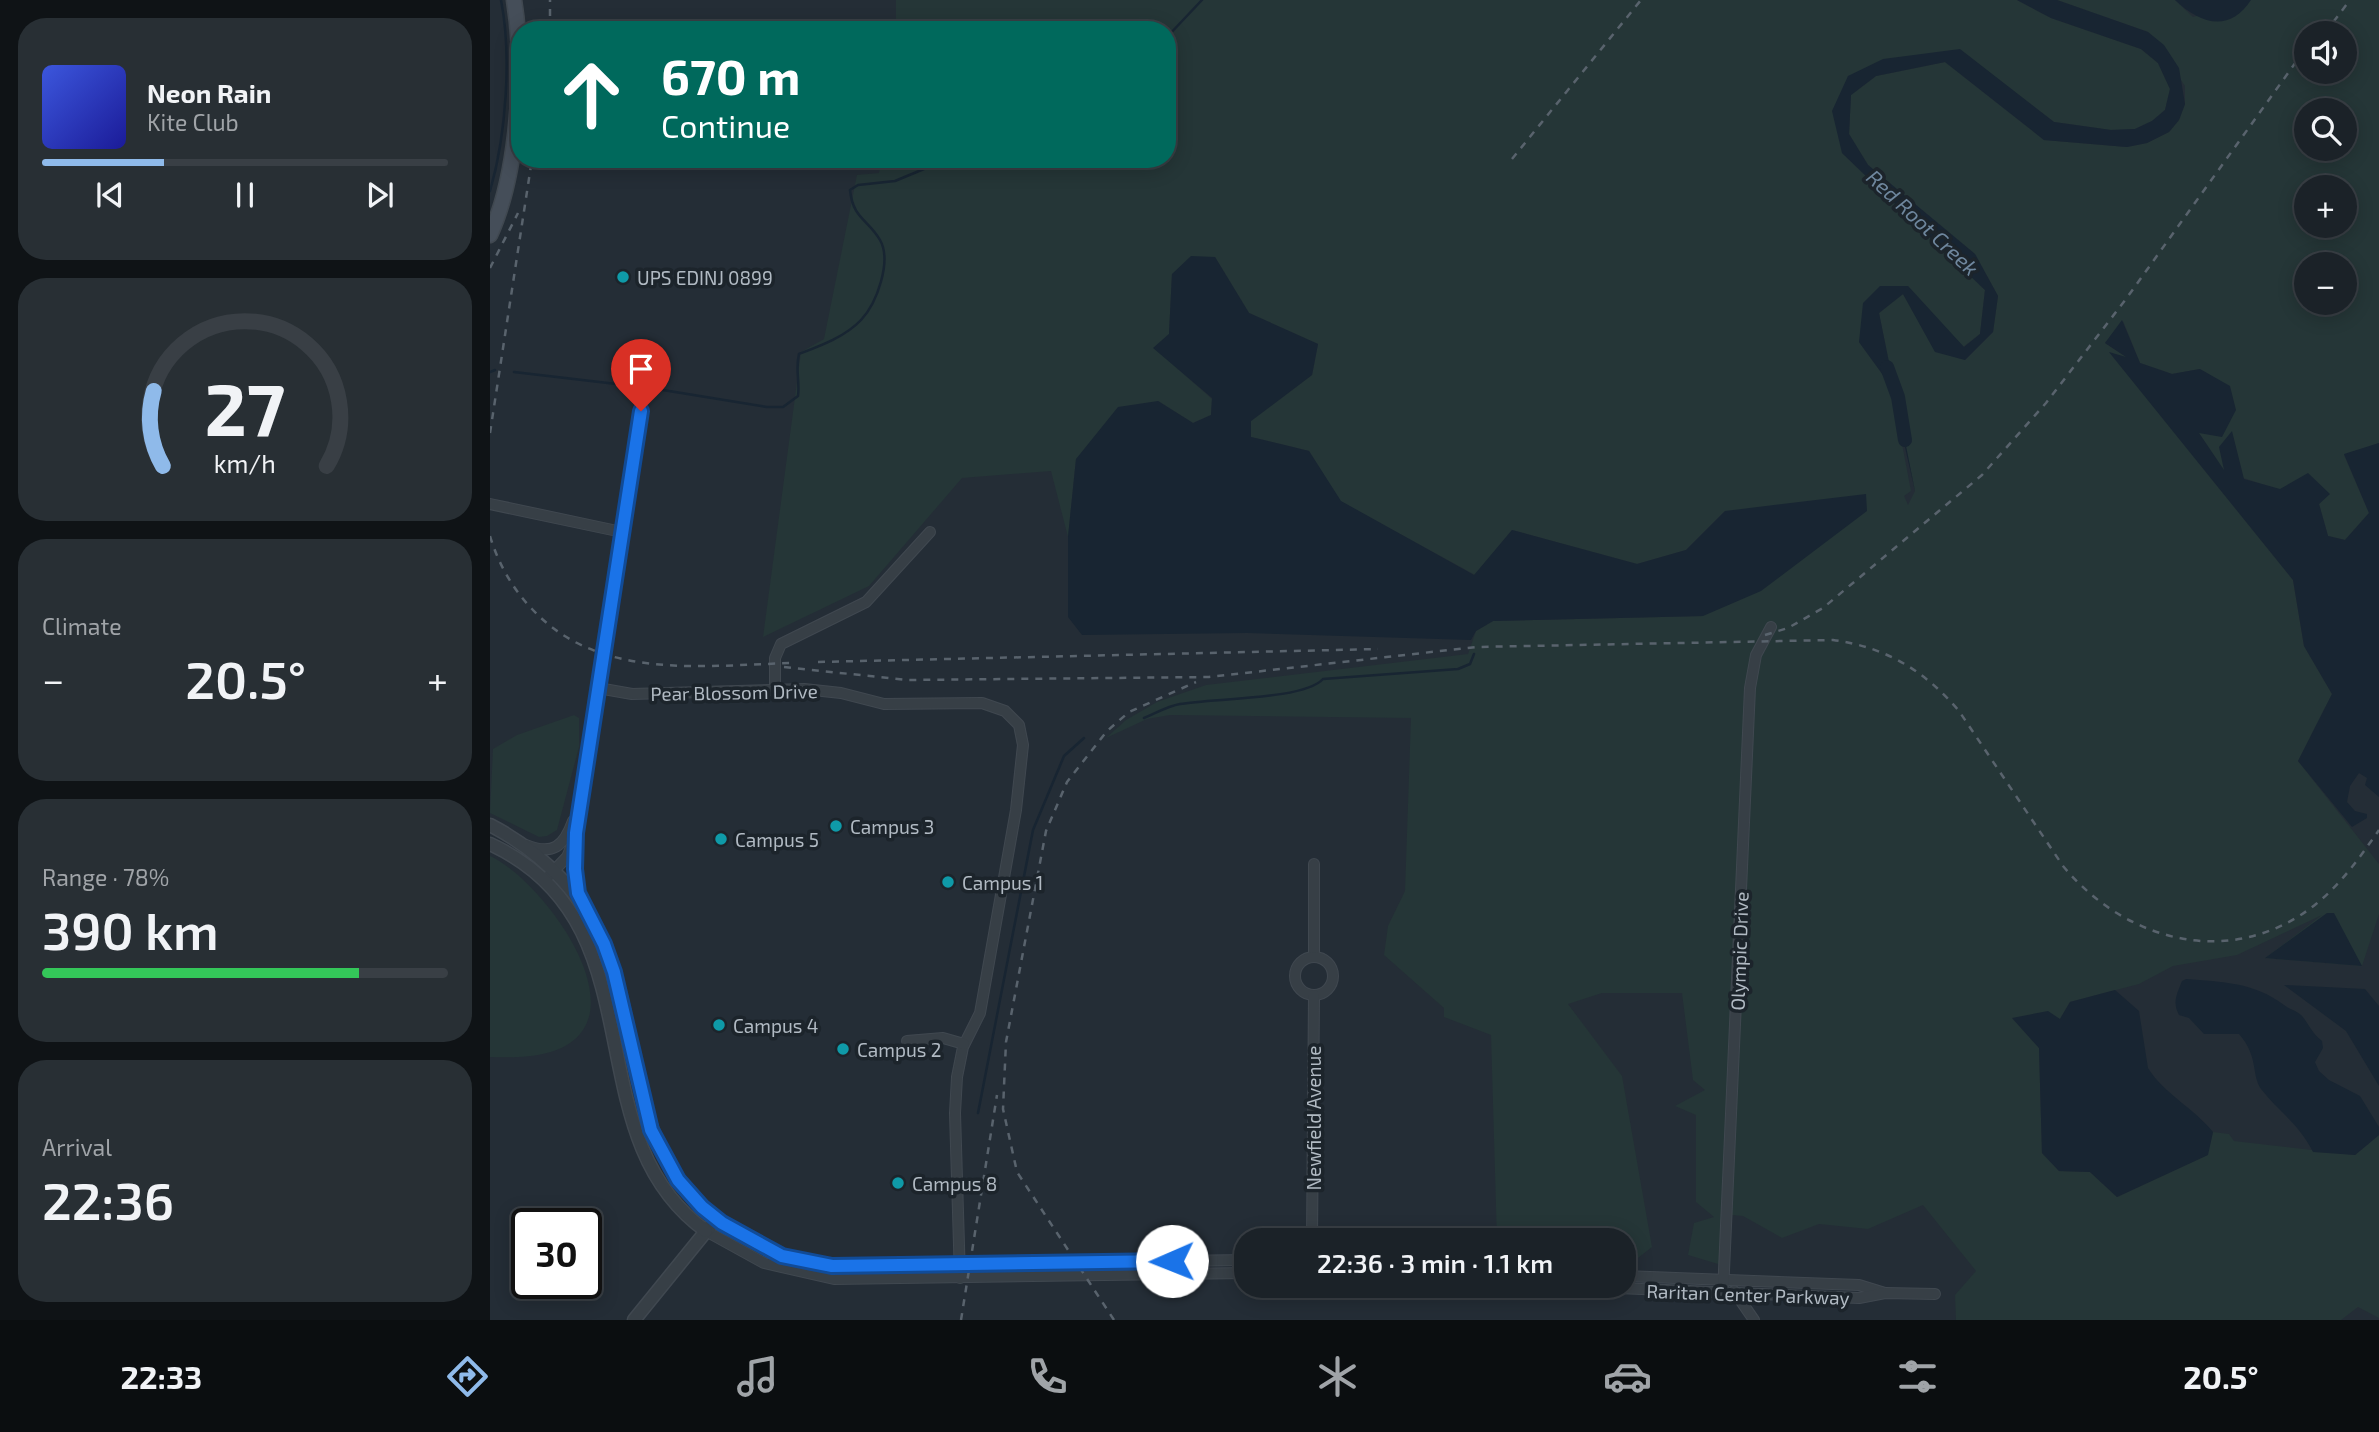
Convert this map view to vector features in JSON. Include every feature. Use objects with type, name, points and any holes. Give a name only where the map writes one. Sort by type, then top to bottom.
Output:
[{"type":"main road","points":[[514,0],[516,21]]},
{"type":"main road","points":[[490,235],[503,200],[511,147]]},
{"type":"street","points":[[544,881],[570,852],[576,833],[641,411]]},
{"type":"street","points":[[490,504],[622,532]]},
{"type":"street","points":[[775,689],[775,657],[781,644],[866,601],[930,532]]},
{"type":"street","name":"Olympic Drive","points":[[1723,1293],[1750,688],[1756,655],[1771,627]]},
{"type":"street","name":"Pear Blossom Drive","points":[[598,688],[632,694],[775,689],[841,693],[884,704],[987,704],[1009,713],[1022,734],[1016,810],[980,1013],[964,1044]]},
{"type":"street","points":[[522,844],[546,850],[561,845],[570,829],[583,790]]},
{"type":"street","points":[[490,825],[522,844],[554,871],[585,908]]},
{"type":"street","points":[[576,833],[576,881],[614,972],[651,1130],[678,1180],[716,1219],[768,1250],[809,1263],[845,1266],[1234,1260]]},
{"type":"street","points":[[490,844],[544,881],[575,920],[599,968],[631,1120],[643,1153],[668,1194],[706,1231],[757,1261],[809,1276],[862,1281],[1234,1273]]},
{"type":"street","points":[[1314,864],[1314,957]]},
{"type":"street","points":[[1314,957],[1327,962],[1333,977],[1328,989],[1314,995],[1301,989],[1295,975],[1299,963],[1314,957]]},
{"type":"street","name":"Newfield Avenue","points":[[1312,1228],[1314,995]]},
{"type":"street","points":[[907,1041],[943,1038],[964,1044],[955,1102],[960,1278]]},
{"type":"street","points":[[634,1320],[716,1219]]},
{"type":"street","name":"Raritan Center Parkway","points":[[1636,1276],[1859,1285],[1885,1293]]},
{"type":"street","points":[[1724,1280],[1754,1320]]},
{"type":"street","name":"Raritan Center Parkway","points":[[1636,1289],[1859,1298],[1885,1293],[1935,1294]]},
{"type":"shaded area","points":[[896,0],[2017,0],[2051,18],[2141,49],[2158,63],[2170,89],[2165,110],[2152,121],[2135,129],[2111,130],[2054,122],[1960,50],[1848,76],[1842,153],[1985,290],[1980,334],[1963,347],[1908,286],[1880,286],[1859,342],[1891,386],[1911,491],[1904,496],[1908,505],[1915,491],[1879,313],[1903,294],[1935,351],[1965,360],[1993,332],[1998,296],[1975,254],[1868,165],[1849,134],[1851,95],[1876,76],[1945,62],[2044,140],[2127,147],[2147,143],[2169,132],[2179,120],[2185,104],[2185,86],[2148,32],[2057,0],[2175,0],[2193,17],[2251,0],[2379,0],[2379,443],[2344,455],[2369,513],[2345,540],[2328,536],[2319,504],[2329,494],[2280,490],[2225,472],[2198,432],[2200,369],[2172,374],[2140,363],[2123,321],[2105,343],[2130,359],[2110,353],[2293,580],[2304,646],[2332,694],[2298,761],[2379,864],[2379,914],[2362,966],[2265,958],[2322,915],[2237,955],[2173,966],[2139,984],[2070,1002],[2060,1019],[2013,1019],[2039,1048],[2042,1153],[2059,1171],[2090,1172],[2117,1197],[2207,1155],[2213,1132],[2229,1134],[2234,1141],[2355,1155],[2379,1135],[2379,1318],[2358,1307],[2341,1320],[1956,1320],[1955,1295],[1976,1271],[1923,1205],[1868,1229],[1819,1224],[1782,1238],[1743,1216],[1732,1215],[1728,1267],[1688,1255],[1694,1223],[1714,1217],[1696,1202],[1696,1115],[1675,1106],[1705,1090],[1693,1080],[1682,993],[1602,993],[1568,1004],[1622,1076],[1652,1247],[1636,1259],[1636,1228],[1497,1228],[1491,1035],[1444,1017],[1444,1008],[1384,955],[1388,926],[1405,891],[1411,718],[1170,715],[1147,719],[1106,738],[1126,720],[1157,702],[1206,685],[1468,654],[1476,631],[1493,621],[1703,616],[1725,511],[1686,550],[1637,564],[1512,530],[1475,575],[1340,501],[1309,451],[1251,437],[1251,421],[1312,375],[1318,344],[1249,313],[1215,257],[1172,274],[1169,334],[1154,348],[1212,399],[1211,415],[1193,423],[1158,401],[1076,459],[1068,537],[1051,471],[962,478],[869,586],[763,637],[801,352],[824,339],[857,175],[879,173],[880,168],[1176,168],[1176,21],[896,21]]},
{"type":"shaded area","points":[[574,715],[579,718],[579,747],[557,830],[539,837],[490,813],[493,749],[517,735]]},
{"type":"shaded area","points":[[490,856],[509,868],[550,909],[568,934],[582,962],[590,988],[590,1013],[580,1034],[562,1048],[538,1055],[490,1057]]},
{"type":"water","points":[[2017,0],[2057,0],[2148,32],[2164,45],[2179,68],[2185,104],[2179,120],[2169,132],[2147,143],[2127,147],[2044,140],[1945,62],[1876,76],[1851,95],[1849,134],[1868,165],[1975,254],[1998,296],[1993,332],[1965,360],[1935,352],[1903,294],[1879,313],[1915,491],[1891,386],[1859,342],[1863,303],[1880,286],[1908,286],[1964,347],[1980,334],[1985,290],[1842,153],[1832,111],[1848,76],[1883,59],[1960,49],[2054,122],[2111,130],[2135,129],[2152,121],[2165,110],[2170,89],[2158,63],[2141,49],[2051,18]]},
{"type":"water","points":[[2175,0],[2251,0],[2233,18],[2214,21],[2194,14]]},
{"type":"water","points":[[1191,256],[1215,257],[1249,313],[1318,344],[1312,375],[1251,421],[1251,437],[1309,451],[1341,501],[1474,575],[1512,530],[1637,564],[1686,550],[1725,511],[1866,494],[1867,511],[1761,591],[1703,616],[1493,621],[1476,631],[1471,640],[1247,633],[1082,635],[1068,617],[1068,537],[1076,459],[1118,407],[1158,401],[1193,423],[1211,415],[1212,398],[1153,348],[1169,334],[1172,274]]},
{"type":"water","points":[[2122,320],[2140,363],[2172,374],[2200,369],[2230,386],[2236,410],[2222,437],[2199,433],[2224,470],[2219,447],[2232,431],[2244,479],[2280,489],[2308,473],[2330,494],[2319,504],[2328,536],[2345,540],[2369,513],[2344,454],[2379,443],[2379,797],[2365,785],[2367,778],[2359,773],[2350,786],[2347,802],[2355,811],[2367,814],[2367,818],[2352,827],[2298,761],[2332,694],[2304,646],[2293,580],[2109,352],[2126,357],[2105,343]]},
{"type":"water","points":[[2327,913],[2334,913],[2362,966],[2265,958]]},
{"type":"water","points":[[2186,979],[2249,987],[2273,997],[2300,1014],[2322,1041],[2323,1048],[2315,1062],[2319,1071],[2329,1080],[2360,1096],[2379,1127],[2379,1135],[2355,1155],[2313,1152],[2295,1125],[2261,1089],[2249,1050],[2239,1034],[2204,1034],[2189,1018],[2179,1015],[2176,998],[2182,981]]},
{"type":"water","points":[[2284,985],[2365,989],[2379,1006],[2379,1086],[2346,1031]]},
{"type":"water","points":[[2115,990],[2139,1011],[2148,1068],[2162,1086],[2213,1132],[2208,1155],[2117,1197],[2090,1172],[2059,1171],[2042,1153],[2039,1048],[2012,1018],[2048,1011],[2060,1019],[2070,1002]]},
{"type":"waterway","points":[[490,191],[500,146],[506,96],[506,46],[501,0]]},
{"type":"waterway","points":[[1176,27],[1202,0]]},
{"type":"waterway","points":[[663,390],[767,407],[783,407],[798,396],[799,354],[832,340],[855,326],[867,313],[881,282],[884,259],[880,240],[854,207],[850,190],[858,185],[895,181],[926,168]]},
{"type":"waterway","name":"Red Root Creek","points":[[1887,367],[1898,397],[1905,440]]},
{"type":"waterway","points":[[490,372],[495,370]]},
{"type":"waterway","points":[[514,372],[625,385]]},
{"type":"waterway","points":[[1144,718],[1180,704],[1297,691],[1313,686],[1323,679],[1458,669],[1470,664],[1474,654]]},
{"type":"waterway","points":[[978,1113],[1033,830],[1064,756],[1084,738]]},
{"type":"railway","points":[[550,0],[550,21]]},
{"type":"railway","points":[[1512,159],[1641,0]]},
{"type":"railway","points":[[2334,21],[2350,0]]},
{"type":"railway","points":[[1765,635],[1788,628],[1823,608],[1982,475],[2046,403],[2126,299],[2294,65]]},
{"type":"railway","points":[[490,433],[531,168]]},
{"type":"railway","points":[[490,268],[518,213]]},
{"type":"railway","points":[[490,536],[506,575],[532,609],[559,632],[589,649],[621,659],[655,664],[725,666],[794,663]]},
{"type":"railway","points":[[784,667],[907,680],[1209,677],[1476,647],[1833,640],[1852,643],[1887,655],[1932,684],[1959,711],[2063,866],[2089,892],[2118,914],[2149,929],[2182,939],[2216,941],[2250,937],[2284,924],[2316,904],[2334,887],[2358,860],[2379,830]]},
{"type":"railway","points":[[818,662],[1378,649]]},
{"type":"railway","points":[[1114,1320],[1017,1172],[1003,1109],[1006,1042],[1046,831],[1067,782],[1107,731],[1129,712],[1196,682]]},
{"type":"railway","points":[[961,1320],[997,1095]]},
{"type":"place","name":"UPS EDINJ 0899","points":[[623,277]]},
{"type":"place","name":"Campus 3","points":[[836,826]]},
{"type":"place","name":"Campus 5","points":[[721,839]]},
{"type":"place","name":"Campus 1","points":[[948,882]]},
{"type":"place","name":"Campus 4","points":[[719,1025]]},
{"type":"place","name":"Campus 2","points":[[843,1049]]},
{"type":"place","name":"Campus 8","points":[[898,1183]]},
{"type":"route","points":[[641,411],[576,833],[575,869],[580,898],[604,944],[614,972],[646,1116],[671,1170],[706,1212],[741,1236],[782,1256],[809,1263],[874,1266],[1172,1261]]}]
